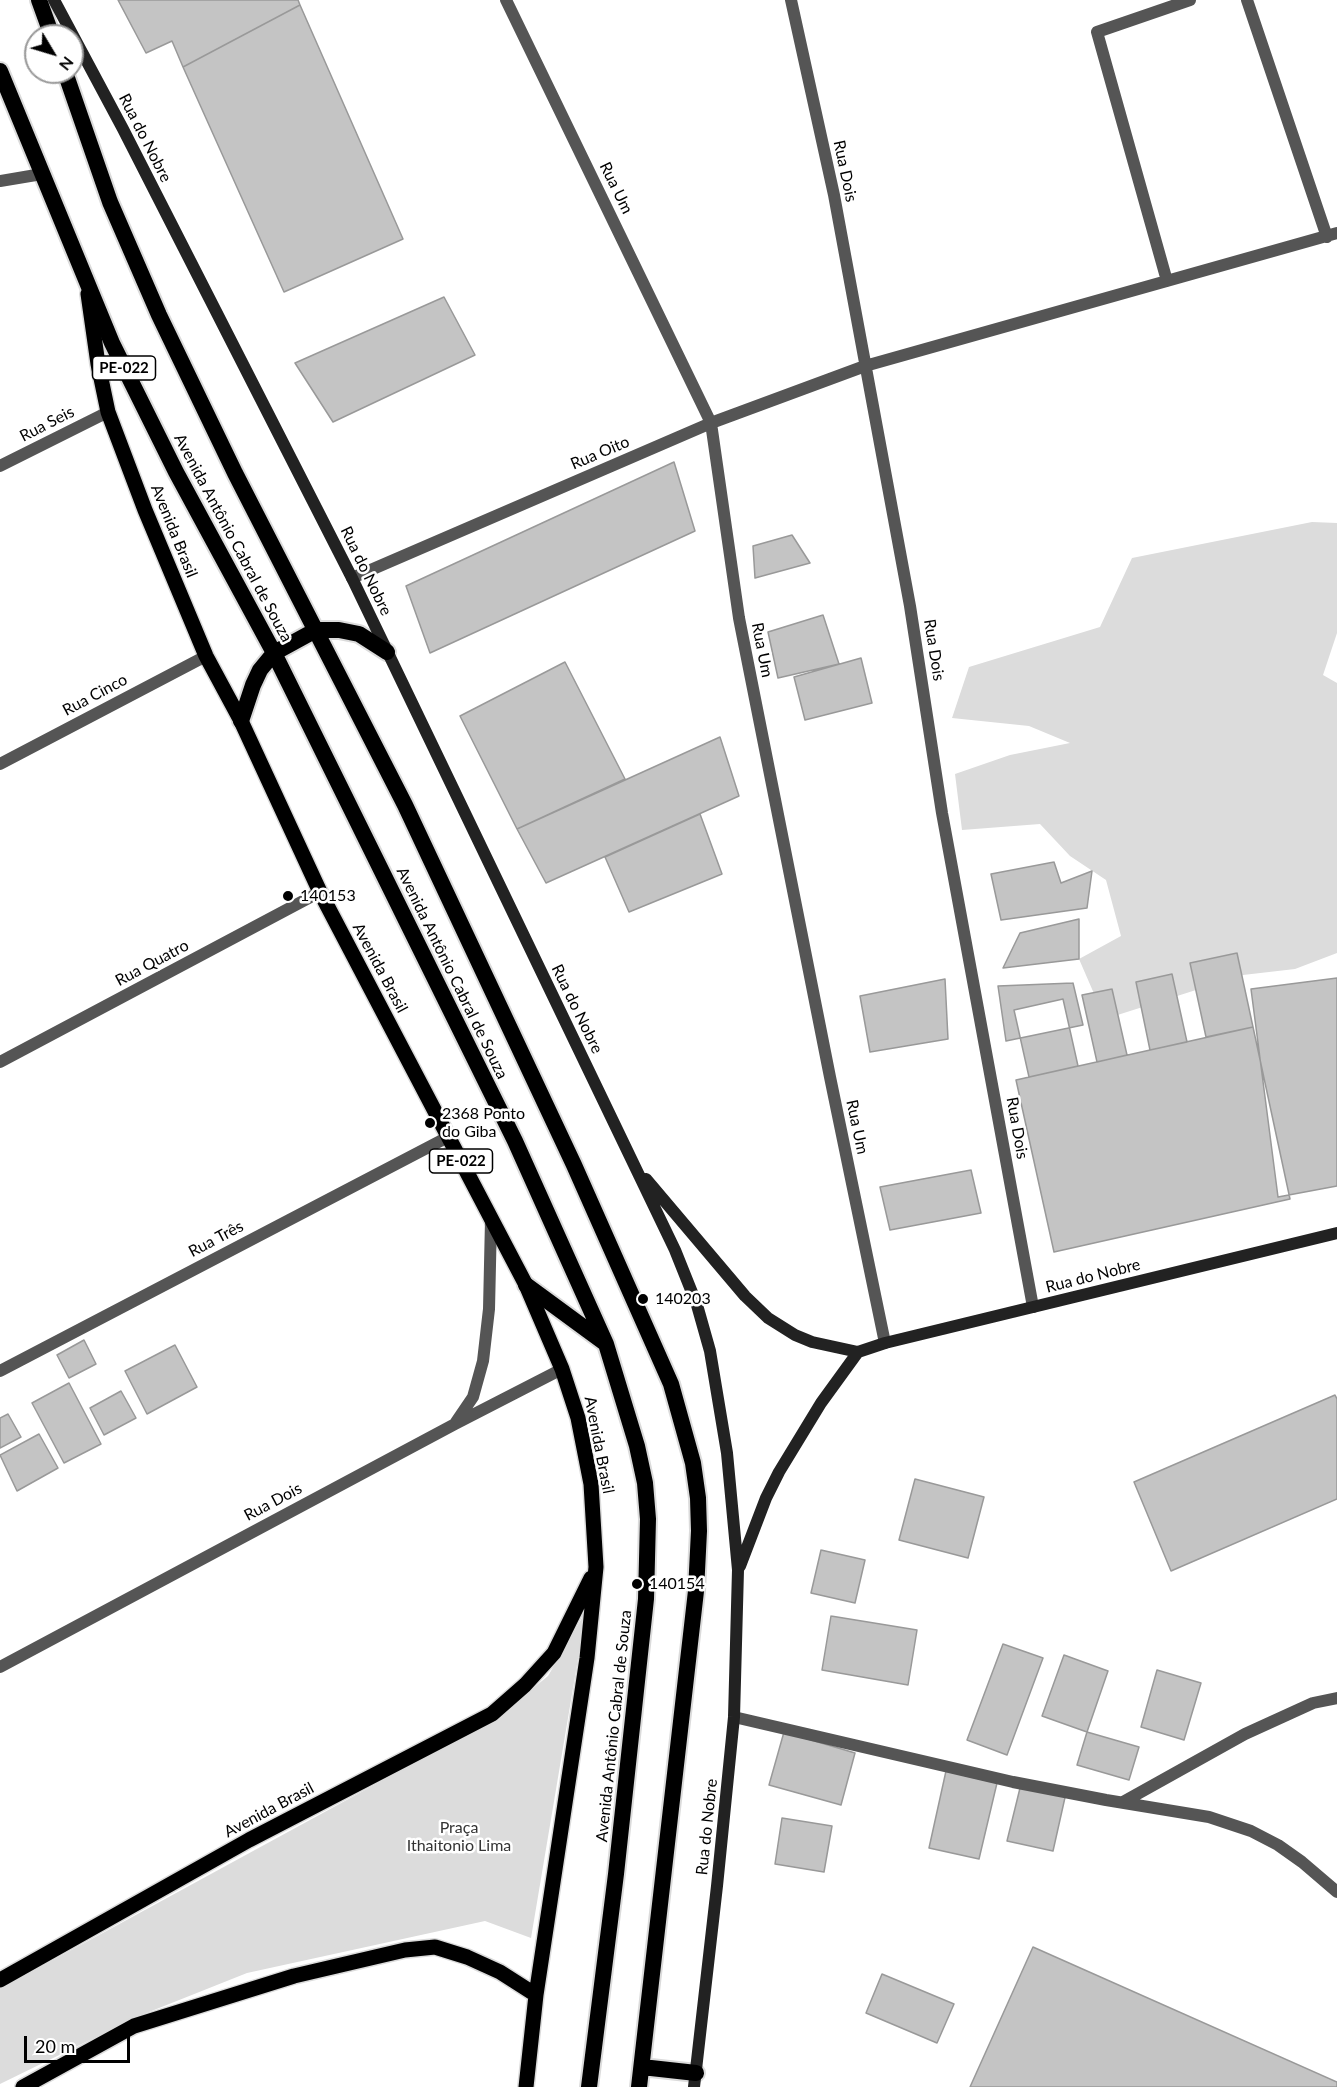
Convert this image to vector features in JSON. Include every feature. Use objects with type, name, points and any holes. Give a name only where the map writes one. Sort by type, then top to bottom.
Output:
[{"type":"highway","points":[[39,0],[48,24]]},
{"type":"highway","name":"Avenida Antônio Cabral de Souza","points":[[0,71],[112,344],[176,472],[274,653],[515,1141],[606,1344],[637,1446],[645,1483],[648,1519],[646,1599],[590,2087]]},
{"type":"highway","name":"Avenida Antônio Cabral de Souza","points":[[69,84],[110,202],[159,315],[235,473],[405,805],[574,1165],[671,1384],[693,1463],[698,1498],[699,1531],[696,1590],[639,2087]]},
{"type":"highway","points":[[241,721],[260,670],[274,653],[316,630],[339,630],[359,634],[387,652]]},
{"type":"highway","points":[[526,1285],[606,1344]]},
{"type":"highway","points":[[642,2067],[695,2080]]},
{"type":"main road","name":"Rua do Nobre","points":[[54,0],[123,129],[352,578],[675,1250],[697,1305],[710,1351],[727,1453],[738,1570],[734,1717],[695,2080]]},
{"type":"main road","name":"Avenida Brasil","points":[[87,285],[98,364],[108,412],[145,510],[206,656],[241,721],[320,892],[526,1285],[562,1370],[578,1418],[591,1484],[596,1567],[587,1658],[536,1995],[525,2087]]},
{"type":"main road","name":"Rua do Nobre","points":[[634,1165],[745,1296],[768,1318],[795,1335],[812,1342],[858,1352],[885,1343],[1337,1233]]},
{"type":"main road","name":"Rua do Nobre","points":[[738,1570],[766,1498],[779,1473],[821,1403],[858,1352]]},
{"type":"main road","name":"Avenida Brasil","points":[[0,1980],[249,1840],[492,1714],[525,1685],[554,1653],[596,1567]]},
{"type":"main road","points":[[23,2087],[134,2026],[294,1976],[405,1950],[435,1947],[467,1957],[500,1972],[536,1995]]},
{"type":"street","name":"Rua Um","points":[[506,0],[711,423],[739,618],[885,1343]]},
{"type":"street","name":"Rua Dois","points":[[791,0],[834,195],[910,606],[942,813],[1033,1307]]},
{"type":"street","points":[[1167,281],[1096,32],[1190,0]]},
{"type":"street","points":[[1247,0],[1332,235]]},
{"type":"street","points":[[0,180],[42,174]]},
{"type":"street","name":"Rua Oito","points":[[352,578],[711,423],[865,366],[1332,235]]},
{"type":"street","name":"Rua Seis","points":[[0,466],[108,412]]},
{"type":"street","name":"Rua Cinco","points":[[0,764],[206,656]]},
{"type":"street","name":"Rua Quatro","points":[[0,1062],[320,892]]},
{"type":"street","name":"Rua Três","points":[[0,1371],[448,1137]]},
{"type":"street","points":[[455,1424],[473,1396],[483,1361],[489,1309],[491,1220]]},
{"type":"street","name":"Rua Dois","points":[[0,1667],[455,1424],[562,1370]]},
{"type":"street","points":[[1123,1802],[1245,1734],[1313,1703],[1337,1698]]},
{"type":"street","points":[[734,1717],[1013,1782],[1209,1817],[1251,1831],[1278,1845],[1337,1892]]},
{"type":"green space","points":[[1312,522],[1337,523],[1337,633],[1323,675],[1337,683],[1337,953],[1295,969],[1243,975],[1105,1019],[1079,959],[1121,936],[1106,880],[1070,856],[1040,824],[962,830],[955,774],[1010,755],[1070,743],[1029,726],[952,718],[969,667],[1100,627],[1132,558]]},
{"type":"green space","name":"Praça Ithaitonio Lima","points":[[586,1611],[531,1938],[485,1921],[247,1973],[139,2016],[0,2084],[0,1989],[497,1718],[548,1676]]},
{"type":"building","points":[[118,0],[298,0],[300,5],[183,67],[172,41],[146,53]]},
{"type":"building","points":[[300,5],[403,239],[284,292],[183,67]]},
{"type":"building","points":[[444,297],[475,355],[333,422],[295,363]]},
{"type":"building","points":[[674,462],[695,531],[430,653],[406,586]]},
{"type":"building","points":[[792,535],[810,563],[755,578],[753,546]]},
{"type":"building","points":[[823,615],[839,664],[778,678],[768,632]]},
{"type":"building","points":[[861,658],[872,703],[805,720],[794,677]]},
{"type":"building","points":[[565,662],[625,779],[517,829],[460,716]]},
{"type":"building","points":[[720,737],[739,796],[546,883],[517,829]]},
{"type":"building","points":[[700,814],[722,874],[629,912],[605,857]]},
{"type":"building","points":[[1054,862],[1061,883],[1092,871],[1087,908],[1001,920],[991,874]]},
{"type":"building","points":[[1079,919],[1079,959],[1003,968],[1020,933]]},
{"type":"building","points":[[1237,953],[1253,1027],[1206,1037],[1190,963]]},
{"type":"building","points":[[1172,974],[1187,1042],[1150,1050],[1136,982]]},
{"type":"building","points":[[1337,978],[1337,1186],[1278,1197],[1251,989]]},
{"type":"building","points":[[945,979],[948,1039],[870,1052],[860,996]]},
{"type":"building","points":[[1073,983],[1083,1025],[1006,1041],[998,986]]},
{"type":"building","points":[[1112,989],[1127,1055],[1097,1062],[1082,995]]},
{"type":"building","points":[[1063,999],[1078,1066],[1029,1077],[1014,1010]]},
{"type":"building","points":[[1253,1027],[1290,1199],[1054,1252],[1016,1080]]},
{"type":"building","points":[[971,1170],[981,1213],[890,1230],[880,1187]]},
{"type":"building","points":[[84,1340],[96,1364],[69,1378],[57,1355]]},
{"type":"building","points":[[175,1345],[197,1387],[147,1414],[125,1371]]},
{"type":"building","points":[[69,1383],[101,1444],[64,1463],[32,1403]]},
{"type":"building","points":[[121,1391],[136,1418],[104,1435],[90,1408]]},
{"type":"building","points":[[1335,1395],[1337,1399],[1337,1499],[1171,1571],[1134,1482]]},
{"type":"building","points":[[8,1414],[21,1437],[0,1448],[0,1418]]},
{"type":"building","points":[[39,1434],[58,1468],[17,1491],[0,1455]]},
{"type":"building","points":[[915,1479],[984,1497],[968,1558],[899,1540]]},
{"type":"building","points":[[821,1550],[865,1560],[855,1603],[811,1593]]},
{"type":"building","points":[[831,1616],[917,1630],[908,1685],[822,1670]]},
{"type":"building","points":[[1003,1644],[1043,1658],[1007,1755],[967,1740]]},
{"type":"building","points":[[1064,1655],[1108,1671],[1087,1732],[1042,1716]]},
{"type":"building","points":[[1157,1670],[1201,1683],[1184,1740],[1141,1727]]},
{"type":"building","points":[[784,1732],[855,1753],[841,1805],[769,1785]]},
{"type":"building","points":[[1087,1732],[1139,1747],[1129,1780],[1077,1765]]},
{"type":"building","points":[[946,1771],[997,1783],[979,1859],[929,1848]]},
{"type":"building","points":[[1021,1784],[1066,1793],[1053,1851],[1007,1841]]},
{"type":"building","points":[[782,1818],[832,1826],[824,1872],[775,1864]]},
{"type":"building","points":[[1033,1947],[1337,2082],[1337,2087],[970,2087]]},
{"type":"building","points":[[882,1974],[954,2004],[937,2043],[866,2013]]},
{"type":"place","name":"140153","points":[[288,896]]},
{"type":"place","name":"2368 Ponto do Giba","points":[[430,1123]]},
{"type":"place","name":"140203","points":[[643,1299]]},
{"type":"place","name":"140154","points":[[637,1584]]}]
